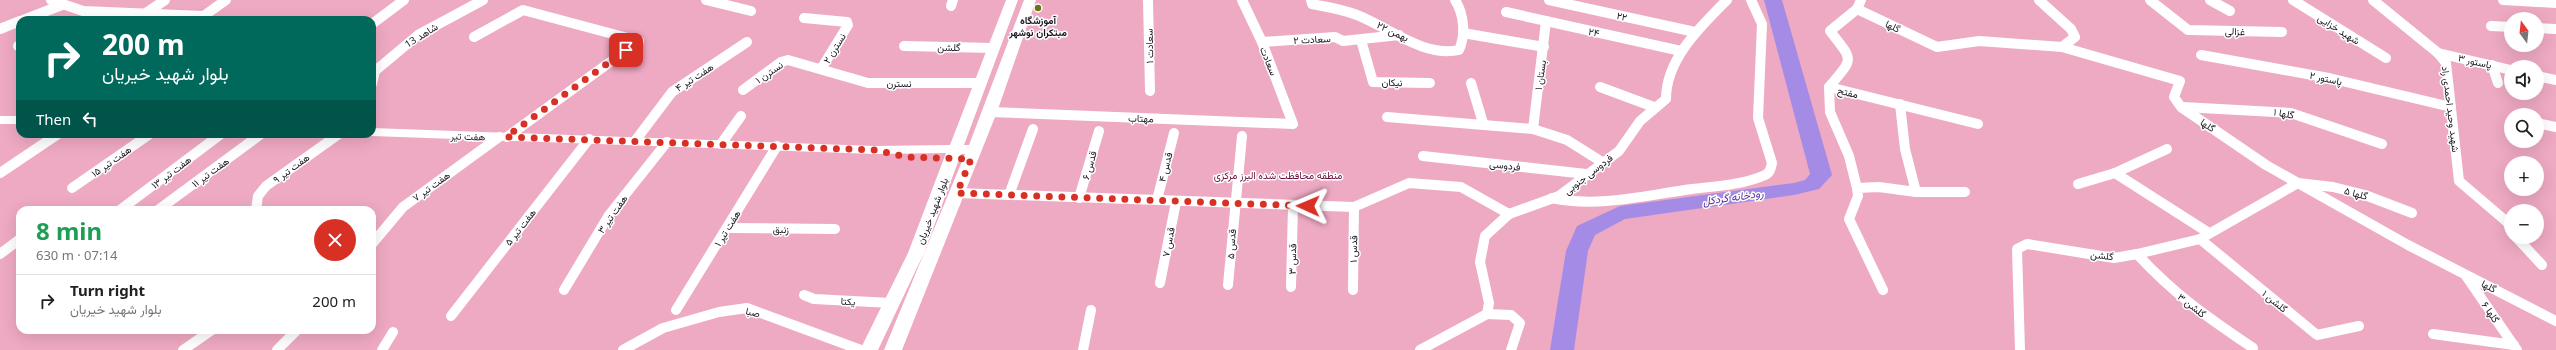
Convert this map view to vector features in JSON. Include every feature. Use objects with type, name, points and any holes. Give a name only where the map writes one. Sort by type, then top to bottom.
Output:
[{"type":"main road","name":"بلوار شهید خیریان","points":[[869,350],[916,253],[1012,0]]},
{"type":"main road","name":"بلوار شهید خیریان","points":[[893,350],[934,255],[990,112],[1030,0]]},
{"type":"main road","points":[[0,120],[16,120]]},
{"type":"main road","name":"هفت تیر","points":[[376,132],[635,140],[875,150],[906,157],[973,154]]},
{"type":"street","points":[[51,0],[62,5],[84,11],[174,16]]},
{"type":"street","points":[[146,14],[165,0]]},
{"type":"street","points":[[204,16],[226,0]]},
{"type":"street","points":[[376,21],[404,0]]},
{"type":"street","name":"شاهد 13","points":[[376,69],[418,35],[483,0]]},
{"type":"street","points":[[706,0],[751,11]]},
{"type":"street","name":"سعادت ۱","points":[[1148,0],[1150,91]]},
{"type":"street","name":"سعادت","points":[[1242,0],[1262,42],[1293,124]]},
{"type":"street","name":"۲۲ بهمن","points":[[1311,0],[1312,4],[1361,16],[1399,36],[1449,53],[1459,50],[1463,32],[1460,8],[1455,0]]},
{"type":"street","name":"۲۲","points":[[1550,0],[1695,32]]},
{"type":"street","name":"فردوسی جنوبی","points":[[1487,314],[1489,303],[1480,262],[1485,236],[1509,214],[1559,196],[1619,150],[1640,121],[1654,107],[1666,99],[1666,92],[1681,51],[1695,32],[1726,0]]},
{"type":"street","points":[[1552,198],[1571,202],[1596,202],[1737,183],[1766,175],[1772,163],[1758,118],[1762,62],[1762,24],[1751,0]]},
{"type":"street","points":[[2039,0],[2071,29],[2075,37],[2062,47]]},
{"type":"street","name":"غزالی","points":[[2150,0],[2188,30],[2282,32]]},
{"type":"street","points":[[2210,0],[2230,12]]},
{"type":"street","name":"شهید خزایی","points":[[2293,0],[2386,58]]},
{"type":"street","name":"شهید وحید احمدی راد","points":[[2373,0],[2438,53],[2446,63],[2459,181],[2504,219]]},
{"type":"street","points":[[2503,0],[2556,3]]},
{"type":"street","name":"گلها","points":[[1859,4],[1936,47],[1979,41],[2062,47],[2180,81],[2174,97],[2181,107],[2266,165],[2465,274],[2556,321]]},
{"type":"street","name":"مفتح","points":[[1859,4],[1830,31],[1849,55],[1849,63],[1829,87],[1978,124]]},
{"type":"street","points":[[33,16],[62,5]]},
{"type":"street","name":"هفت تیر ۷","points":[[376,239],[403,206],[638,41],[523,10],[474,37]]},
{"type":"street","name":"۲۴","points":[[1506,12],[1681,51]]},
{"type":"street","name":"نسترن ۲","points":[[804,18],[847,22],[848,24],[820,69]]},
{"type":"street","name":"بستان ۱","points":[[1532,129],[1544,47],[1546,21]]},
{"type":"street","points":[[0,29],[16,23]]},
{"type":"street","points":[[2491,26],[2504,26]]},
{"type":"street","points":[[2544,28],[2556,29]]},
{"type":"street","points":[[1463,32],[1544,47]]},
{"type":"street","name":"سعادت ۲","points":[[1262,42],[1335,37],[1343,41],[1399,36]]},
{"type":"street","name":"نیکان","points":[[1361,40],[1373,82],[1430,83]]},
{"type":"street","name":"هفت تیر ۴","points":[[635,140],[672,92],[748,42]]},
{"type":"street","name":"گلشن","points":[[904,46],[994,48]]},
{"type":"street","name":"پاستور ۳","points":[[2438,53],[2504,68]]},
{"type":"street","name":"پاستور ۲","points":[[2201,55],[2329,78],[2451,107]]},
{"type":"street","name":"نسترن ۱","points":[[742,90],[781,62],[788,60],[820,69]]},
{"type":"street","points":[[2492,65],[2498,83]]},
{"type":"street","name":"نسترن","points":[[820,69],[868,83],[980,83]]},
{"type":"street","points":[[2544,77],[2556,80]]},
{"type":"street","points":[[1471,83],[1483,123]]},
{"type":"street","points":[[1600,87],[1654,107]]},
{"type":"street","points":[[1829,87],[1830,112],[1848,156],[1857,188],[1858,196],[1849,219],[1883,290]]},
{"type":"street","points":[[1900,104],[1901,136],[1907,165],[1916,192]]},
{"type":"street","name":"گلها ۱","points":[[2181,107],[2291,114],[2382,144]]},
{"type":"street","name":"مهتاب","points":[[990,112],[1293,124]]},
{"type":"street","points":[[721,144],[741,116]]},
{"type":"street","points":[[1387,117],[1483,123],[1532,129],[1567,140],[1602,162]]},
{"type":"street","points":[[2544,124],[2556,127]]},
{"type":"street","points":[[1009,196],[1033,129]]},
{"type":"street","name":"قدس ۶","points":[[1079,198],[1099,131]]},
{"type":"street","name":"قدس ۴","points":[[1156,200],[1174,133]]},
{"type":"street","name":"قدس ۵","points":[[1228,285],[1234,204],[1242,136]]},
{"type":"street","points":[[0,174],[52,138]]},
{"type":"street","name":"هفت تیر ۱۵","points":[[72,188],[144,138]]},
{"type":"street","name":"هفت تیر ۱۳","points":[[125,206],[216,138]]},
{"type":"street","name":"هفت تیر ۱۱","points":[[163,206],[256,138]]},
{"type":"street","name":"هفت تیر ۹","points":[[257,206],[258,196],[266,186],[333,138]]},
{"type":"street","name":"هفت تیر ۵","points":[[451,316],[589,139]]},
{"type":"street","name":"هفت تیر ۳","points":[[564,290],[609,215],[667,142]]},
{"type":"street","name":"هفت تیر ۱","points":[[676,310],[777,146]]},
{"type":"street","points":[[2078,184],[2115,173],[2167,149]]},
{"type":"street","name":"فردوسی","points":[[1423,156],[1586,174]]},
{"type":"street","points":[[2115,173],[2210,233]]},
{"type":"street","points":[[957,193],[1354,208],[1409,183],[1461,187],[1509,214]]},
{"type":"street","name":"گلشن","points":[[2020,350],[2017,249],[2027,244],[2114,258],[2137,254],[2200,239],[2298,183]]},
{"type":"street","name":"گلها ۵","points":[[2298,183],[2333,187],[2365,195],[2412,213]]},
{"type":"street","points":[[1857,188],[1880,187],[1916,192],[1965,192]]},
{"type":"street","name":"قدس ۷","points":[[1160,283],[1176,202]]},
{"type":"street","name":"قدس ۳","points":[[1291,287],[1293,206]]},
{"type":"street","name":"قدس ۱","points":[[1353,290],[1354,208]]},
{"type":"street","name":"زنبق","points":[[727,228],[835,229]]},
{"type":"street","name":"گلشن ۱","points":[[2200,239],[2317,335],[2359,326]]},
{"type":"street","points":[[0,254],[16,242]]},
{"type":"street","points":[[2520,244],[2542,265]]},
{"type":"street","name":"گلشن ۳","points":[[2137,254],[2167,286],[2197,311],[2253,348]]},
{"type":"street","name":"گلها ۶","points":[[2465,274],[2515,348]]},
{"type":"street","name":"یکتا","points":[[804,295],[814,299],[892,303]]},
{"type":"street","name":"صبا","points":[[623,350],[663,328],[719,312],[747,308],[861,350]]},
{"type":"street","points":[[1083,350],[1091,310]]},
{"type":"street","points":[[1420,350],[1487,314],[1511,315],[1520,323],[1511,350]]},
{"type":"street","points":[[382,350],[393,332]]},
{"type":"street","points":[[183,350],[206,334]]},
{"type":"street","points":[[277,350],[293,334]]},
{"type":"street","points":[[2433,334],[2515,348]]},
{"type":"green space","name":"منطقه محافظت شده البرز مرکزی","points":[[0,0],[2556,0],[2556,350],[0,350]]},
{"type":"waterway","name":"رودخانه گردکل","points":[[1562,350],[1577,251],[1585,231],[1620,213],[1794,189],[1812,185],[1821,175],[1773,0]]},
{"type":"place","name":"آموزشگاه مبتکران نوشهر","points":[[1038,8]]},
{"type":"route","points":[[626,50],[506,137],[635,140],[875,150],[906,157],[971,159],[957,193],[1308,206]]}]
